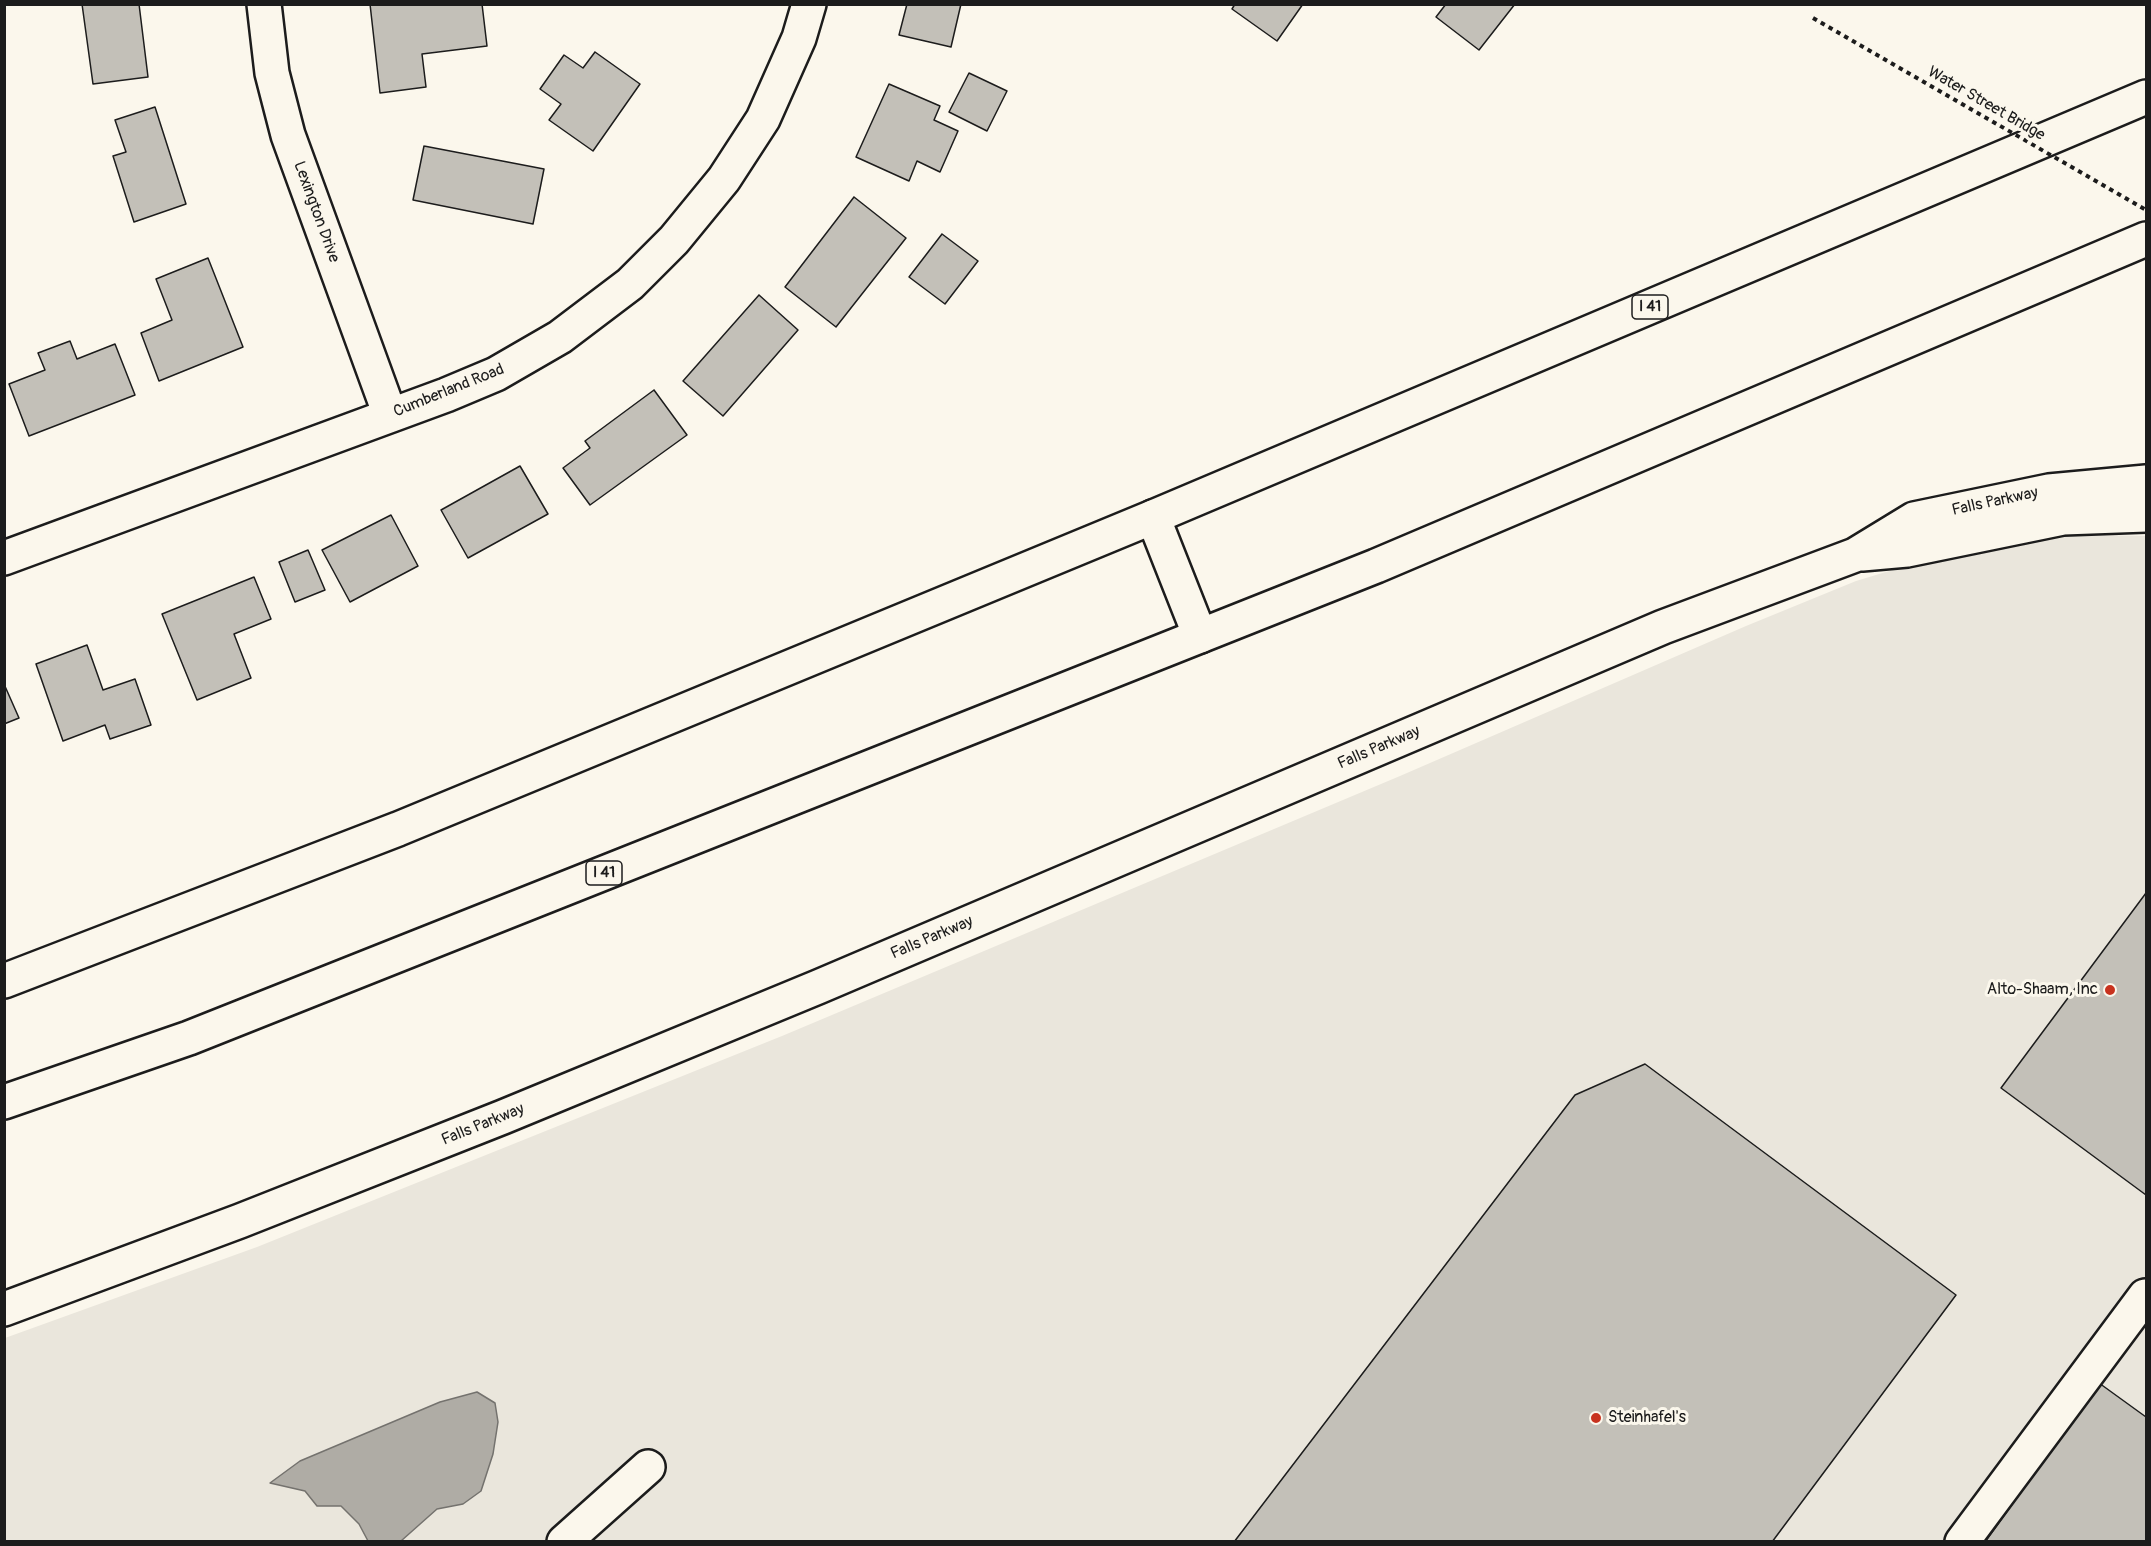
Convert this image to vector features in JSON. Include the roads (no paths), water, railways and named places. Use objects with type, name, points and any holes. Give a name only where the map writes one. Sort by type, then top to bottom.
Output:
[{"type":"main road","name":"Lexington Drive","points":[[264,4],[272,73],[288,135],[390,415]]},
{"type":"main road","name":"Cumberland Road","points":[[4,558],[496,374],[560,337],[630,284],[702,209],[763,119],[799,38],[809,4]]},
{"type":"main road","name":"I 41","points":[[4,981],[398,829],[1153,517],[2146,97]]},
{"type":"main road","name":"I 41","points":[[4,1102],[189,1038],[1376,566],[2146,239]]},
{"type":"main road","name":"Falls Parkway","points":[[4,1309],[503,1118],[851,973],[1663,627],[1855,555],[1914,519],[2049,491],[2146,482]]},
{"type":"main road","name":"Falls Parkway","points":[[1855,555],[1907,550],[2063,518],[2146,516]]},
{"type":"main road","points":[[1153,517],[1200,636]]},
{"type":"main road","points":[[1962,1542],[2145,1296]]},
{"type":"main road","points":[[564,1542],[648,1467]]},
{"type":"place","name":"Alto-Shaam, Inc","points":[[2110,990]]},
{"type":"place","name":"Steinhafel's","points":[[1596,1418]]}]
